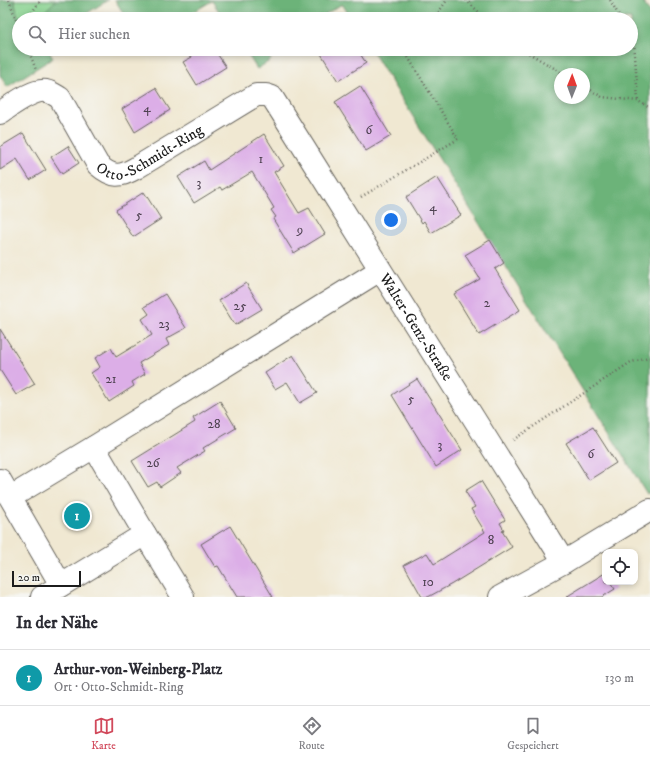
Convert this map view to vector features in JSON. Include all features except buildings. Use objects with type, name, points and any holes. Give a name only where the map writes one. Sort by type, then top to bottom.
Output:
[{"type":"street","name":"Otto-Schmidt-Ring","points":[[0,113],[36,92],[45,91],[52,93],[60,98],[98,165],[105,171],[115,175],[124,174],[136,168],[256,95],[266,94]]},
{"type":"street","name":"Walter-Genz-Straße","points":[[266,94],[272,97],[564,562]]},
{"type":"street","points":[[61,585],[5,488],[94,447],[380,270]]},
{"type":"street","points":[[94,447],[184,597]]},
{"type":"street","points":[[500,597],[564,562],[650,510]]},
{"type":"street","points":[[42,597],[145,534]]},
{"type":"path","points":[[9,0],[13,12]]},
{"type":"path","points":[[32,12],[41,0]]},
{"type":"path","points":[[439,12],[447,0]]},
{"type":"path","points":[[466,0],[479,12]]},
{"type":"path","points":[[610,0],[617,12]]},
{"type":"path","points":[[342,208],[458,139],[409,56]]},
{"type":"path","points":[[534,56],[554,68]]},
{"type":"path","points":[[635,56],[638,101]]},
{"type":"path","points":[[590,90],[602,97],[638,101],[650,108]]},
{"type":"path","points":[[494,452],[632,362],[650,358]]},
{"type":"green space","points":[[0,0],[14,0],[17,12],[12,12],[12,56],[52,56],[53,58],[7,87],[0,75]]},
{"type":"green space","points":[[14,0],[56,0],[44,12],[17,12]]},
{"type":"green space","points":[[56,0],[108,0],[89,12],[44,12]]},
{"type":"green space","points":[[115,0],[641,0],[650,12],[650,492],[647,494],[375,56],[638,56],[638,12],[347,12],[342,4],[329,12],[219,12],[212,1],[193,12],[123,12]]},
{"type":"green space","points":[[249,56],[269,56],[271,60],[257,69]]},
{"type":"place","name":"Arthur-von-Weinberg-Platz","points":[[77,516]]}]
